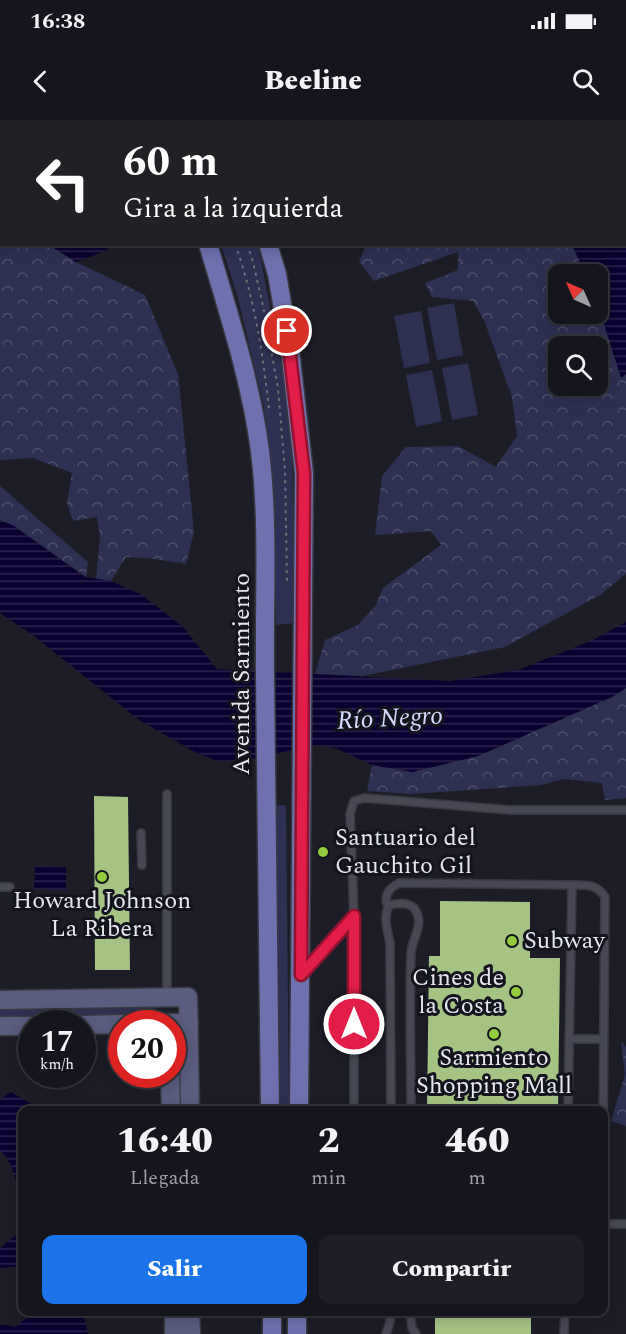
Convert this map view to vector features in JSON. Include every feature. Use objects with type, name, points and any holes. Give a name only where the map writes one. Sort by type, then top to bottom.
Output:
[{"type":"main road","name":"Avenida Sarmiento","points":[[209,246],[241,357],[260,451],[266,536],[264,632],[270,1106]]},
{"type":"main road","points":[[269,246],[277,274],[290,350],[304,473],[299,1106]]},
{"type":"main road","points":[[272,1316],[272,1334]]},
{"type":"main road","points":[[297,1316],[297,1334]]},
{"type":"street","points":[[0,1000],[188,997],[190,1106]]},
{"type":"street","points":[[167,999],[167,1010]]},
{"type":"street","points":[[0,1026],[18,1026]]},
{"type":"street","points":[[170,1088],[171,1106]]},
{"type":"street","points":[[174,1316],[174,1334]]},
{"type":"street","points":[[190,1316],[190,1334]]},
{"type":"lane","points":[[167,999],[168,794]]},
{"type":"lane","points":[[354,1106],[354,916],[350,814],[354,801],[364,798],[511,810],[626,810]]},
{"type":"lane","points":[[141,833],[142,866]]},
{"type":"lane","points":[[389,905],[386,902],[386,895],[392,887],[399,883],[593,885],[601,890],[605,897],[603,1106]]},
{"type":"lane","points":[[568,1106],[572,885]]},
{"type":"lane","points":[[0,887],[10,887]]},
{"type":"lane","points":[[389,905],[404,903],[412,905],[420,923],[411,950],[411,1106]]},
{"type":"lane","points":[[389,905],[385,912],[385,921],[390,943],[391,1106]]},
{"type":"lane","points":[[301,975],[354,916]]},
{"type":"lane","points":[[570,1039],[604,1039]]},
{"type":"lane","points":[[608,1224],[626,1224]]},
{"type":"lane","points":[[386,1334],[390,1316]]},
{"type":"lane","points":[[410,1316],[416,1334]]},
{"type":"lane","points":[[564,1334],[565,1316]]},
{"type":"path","points":[[248,246],[258,284],[278,388],[285,471],[287,588]]},
{"type":"green space","points":[[0,246],[51,246],[76,262],[145,295],[178,374],[194,532],[186,564],[126,557],[111,581],[96,579],[100,537],[97,517],[73,521],[67,503],[72,473],[33,458],[0,460]]},
{"type":"green space","points":[[221,246],[258,246],[284,379],[292,451],[295,623],[276,625],[271,497],[264,407],[237,294]]},
{"type":"green space","points":[[366,246],[626,246],[626,574],[600,595],[505,647],[362,676],[315,674],[325,640],[358,625],[376,605],[383,588],[441,545],[431,531],[375,535],[382,476],[406,447],[458,446],[496,467],[517,436],[512,397],[484,320],[473,301],[432,297],[425,283],[458,270],[458,252],[374,281],[359,262]]},
{"type":"green space","points":[[454,303],[463,355],[437,360],[427,308]]},
{"type":"green space","points":[[421,311],[430,363],[404,368],[394,316]]},
{"type":"green space","points":[[468,363],[478,415],[452,420],[442,368]]},
{"type":"green space","points":[[432,370],[442,421],[416,427],[406,375]]},
{"type":"green space","points":[[0,486],[88,562],[86,577],[14,526],[0,520]]},
{"type":"green space","points":[[626,688],[626,798],[605,800],[602,783],[564,779],[541,785],[411,794],[367,791],[372,765],[412,772],[478,756],[612,697]]},
{"type":"green space","points":[[286,805],[289,1106],[275,1106],[273,806]]},
{"type":"green space","points":[[155,1007],[155,1010],[108,1010],[108,1018],[96,1018],[96,1010],[18,1010],[18,1018],[0,1018],[0,1008]]},
{"type":"green space","points":[[621,1041],[626,1047],[626,1126],[611,1121],[625,1075]]},
{"type":"green space","points":[[175,1088],[186,1088],[186,1106],[176,1106]]},
{"type":"water","points":[[51,246],[105,246],[108,250],[76,262]]},
{"type":"water","points":[[572,246],[626,246],[626,374],[621,378],[604,324],[608,324],[608,264],[581,264]]},
{"type":"water","name":"Río Negro","points":[[0,520],[14,526],[85,577],[111,581],[142,595],[183,627],[217,669],[450,681],[518,670],[593,640],[626,622],[626,688],[612,697],[478,756],[412,772],[372,765],[335,748],[316,745],[247,760],[217,761],[193,751],[139,720],[34,636],[0,613]]},
{"type":"water","points":[[35,866],[66,867],[66,890],[34,889]]},
{"type":"water","points":[[11,1092],[33,1106],[18,1106],[18,1188],[11,1167],[0,1150],[0,1099]]},
{"type":"water","points":[[18,1233],[18,1266],[0,1268],[0,1248]]},
{"type":"water","points":[[29,1316],[84,1316],[88,1334],[0,1334],[0,1324],[15,1327]]},
{"type":"building","points":[[94,796],[128,797],[130,970],[95,970]]},
{"type":"building","name":"Sarmiento Shopping Mall","points":[[440,901],[530,902],[530,958],[560,958],[558,1106],[427,1106],[429,956],[440,956]]},
{"type":"building","points":[[435,1316],[531,1316],[531,1334],[435,1334]]},
{"type":"place","name":"Santuario del Gauchito Gil","points":[[323,852]]},
{"type":"place","name":"Howard Johnson La Ribera","points":[[102,877]]},
{"type":"place","name":"Subway","points":[[512,941]]},
{"type":"place","name":"Cines de la Costa","points":[[516,992]]},
{"type":"place","name":"Sarmiento Shopping Mall","points":[[494,1034]]},
{"type":"route","points":[[287,331],[304,473],[301,975],[354,916],[354,1024]]}]
